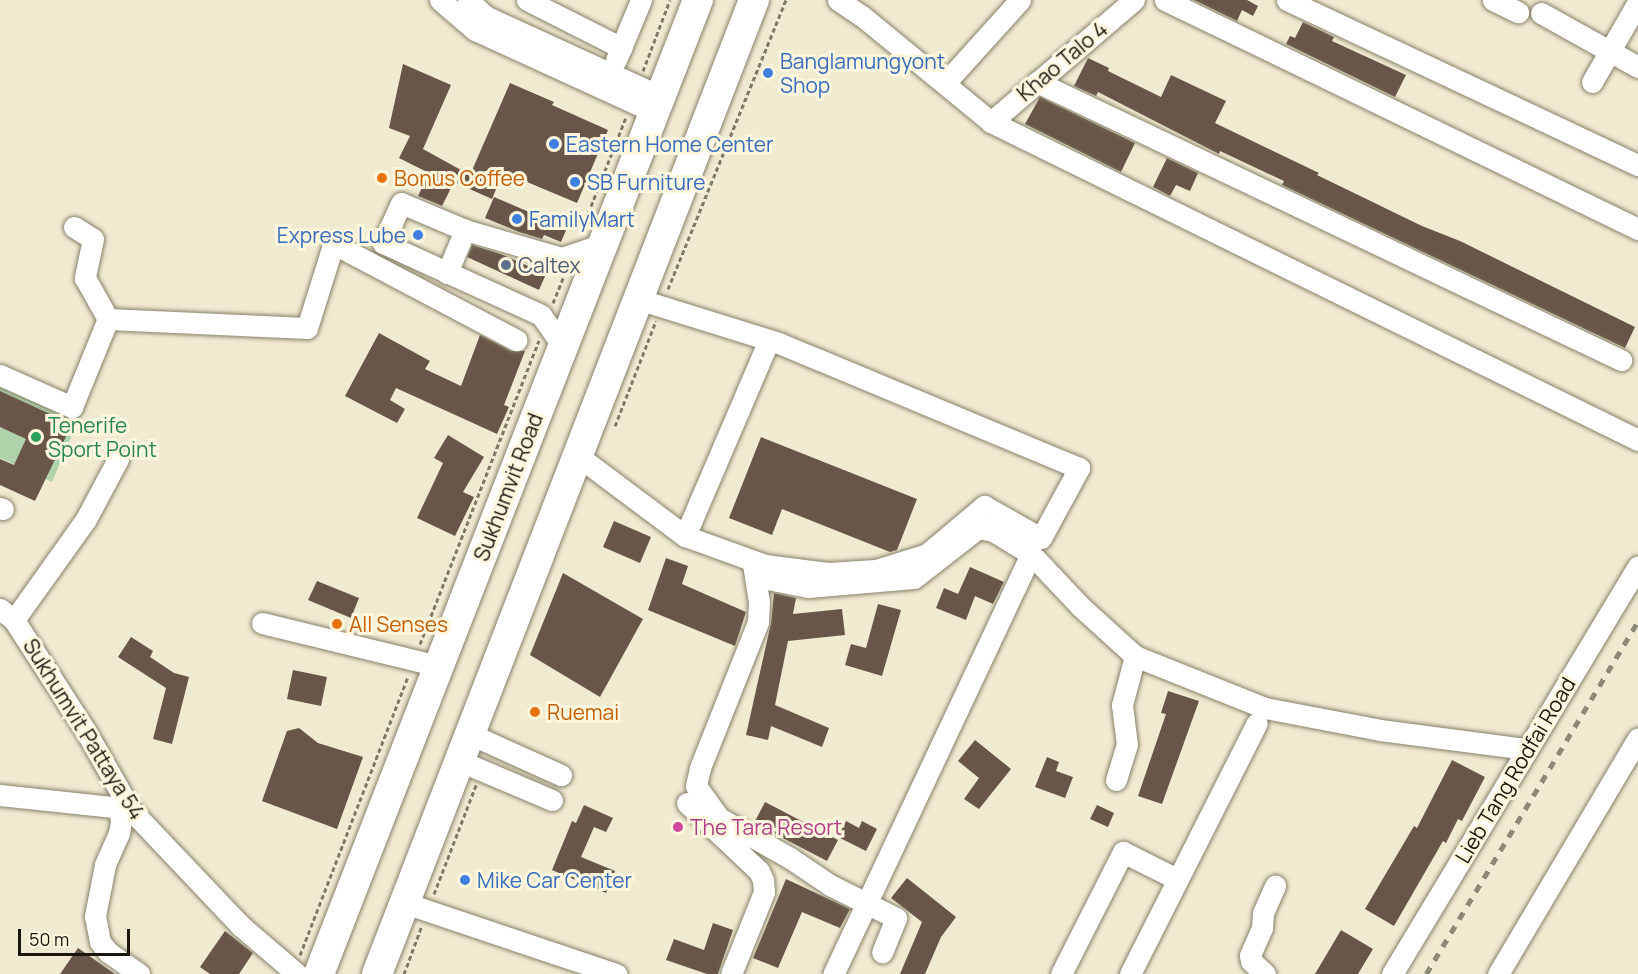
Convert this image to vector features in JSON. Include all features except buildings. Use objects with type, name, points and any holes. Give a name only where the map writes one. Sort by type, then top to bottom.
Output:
[{"type":"highway","name":"Sukhumvit Road","points":[[303,973],[426,663],[563,346],[603,244],[646,99],[698,0]]},
{"type":"highway","points":[[378,974],[754,0]]},
{"type":"street","points":[[440,0],[475,30],[646,99]]},
{"type":"street","points":[[468,0],[485,16],[646,99]]},
{"type":"street","points":[[527,0],[619,54],[641,0]]},
{"type":"street","points":[[838,0],[945,82],[991,123],[1638,440]]},
{"type":"street","points":[[945,82],[1020,0]]},
{"type":"street","name":"Khao Talo 4","points":[[991,123],[1134,0]]},
{"type":"street","points":[[1165,0],[1638,229]]},
{"type":"street","points":[[1287,0],[1638,165]]},
{"type":"street","points":[[1493,0],[1518,12]]},
{"type":"street","points":[[1592,82],[1638,2]]},
{"type":"street","points":[[1541,13],[1638,67]]},
{"type":"street","points":[[1037,82],[1621,360]]},
{"type":"street","points":[[563,346],[541,315],[383,243],[401,202],[465,230],[562,258],[603,244]]},
{"type":"street","points":[[74,227],[93,238],[85,278],[108,319]]},
{"type":"street","points":[[447,273],[465,230]]},
{"type":"street","points":[[108,319],[307,328],[332,248],[336,245],[516,340]]},
{"type":"street","points":[[639,299],[769,340],[1079,468],[1041,538],[984,506],[927,554],[876,570],[828,573],[765,565],[754,569]]},
{"type":"street","points":[[0,375],[72,407],[108,319]]},
{"type":"street","points":[[685,536],[769,340]]},
{"type":"street","points":[[578,456],[685,536],[754,569],[808,587],[914,578],[978,528],[993,531],[1031,554],[1080,606],[1135,656],[1264,708],[1380,730],[1527,749]]},
{"type":"street","points":[[7,614],[86,519],[118,459]]},
{"type":"street","points":[[833,974],[1031,554]]},
{"type":"street","name":"Lieb Tang Rodfai Road","points":[[1392,974],[1638,566]]},
{"type":"street","points":[[754,569],[759,602],[758,622],[700,768],[696,786],[718,818],[790,858],[822,881],[896,918],[882,952]]},
{"type":"street","name":"Sukhumvit Pattaya 54","points":[[7,614],[86,730],[124,809],[241,926],[303,973]]},
{"type":"street","points":[[262,623],[426,663]]},
{"type":"street","points":[[1116,780],[1127,745],[1122,705],[1135,656]]},
{"type":"street","points":[[1130,974],[1257,723]]},
{"type":"street","points":[[470,734],[561,775]]},
{"type":"street","points":[[1498,974],[1638,739]]},
{"type":"street","points":[[460,761],[552,800]]},
{"type":"street","points":[[0,795],[124,809],[119,833],[105,865],[96,904],[96,924],[100,942],[108,952],[140,974]]},
{"type":"street","points":[[687,803],[759,871],[763,880],[764,892],[731,974]]},
{"type":"street","points":[[1061,974],[1124,852],[1177,879]]},
{"type":"street","points":[[1265,974],[1251,961],[1250,955],[1262,928],[1263,913],[1275,886]]},
{"type":"street","points":[[405,903],[616,974]]},
{"type":"path","points":[[303,973],[426,663],[572,254],[646,99],[670,0]]},
{"type":"green space","name":"Tenerife Sport Point","points":[[0,381],[80,416],[52,482],[0,458]]},
{"type":"railway","points":[[1426,974],[1638,621]]},
{"type":"place","name":"Banglamungyont Shop","points":[[768,73]]},
{"type":"place","name":"Eastern Home Center","points":[[554,144]]},
{"type":"place","name":"Bonus Coffee","points":[[382,178]]},
{"type":"place","name":"SB Furniture","points":[[575,182]]},
{"type":"place","name":"FamilyMart","points":[[517,219]]},
{"type":"place","name":"Express Lube","points":[[418,235]]},
{"type":"place","name":"Caltex","points":[[506,265]]},
{"type":"place","name":"Tenerife Sport Point","points":[[36,437]]},
{"type":"place","name":"All Senses","points":[[337,624]]},
{"type":"place","name":"Ruemai","points":[[535,712]]},
{"type":"place","name":"The Tara Resort","points":[[678,827]]},
{"type":"place","name":"Mike Car Center","points":[[465,880]]}]
